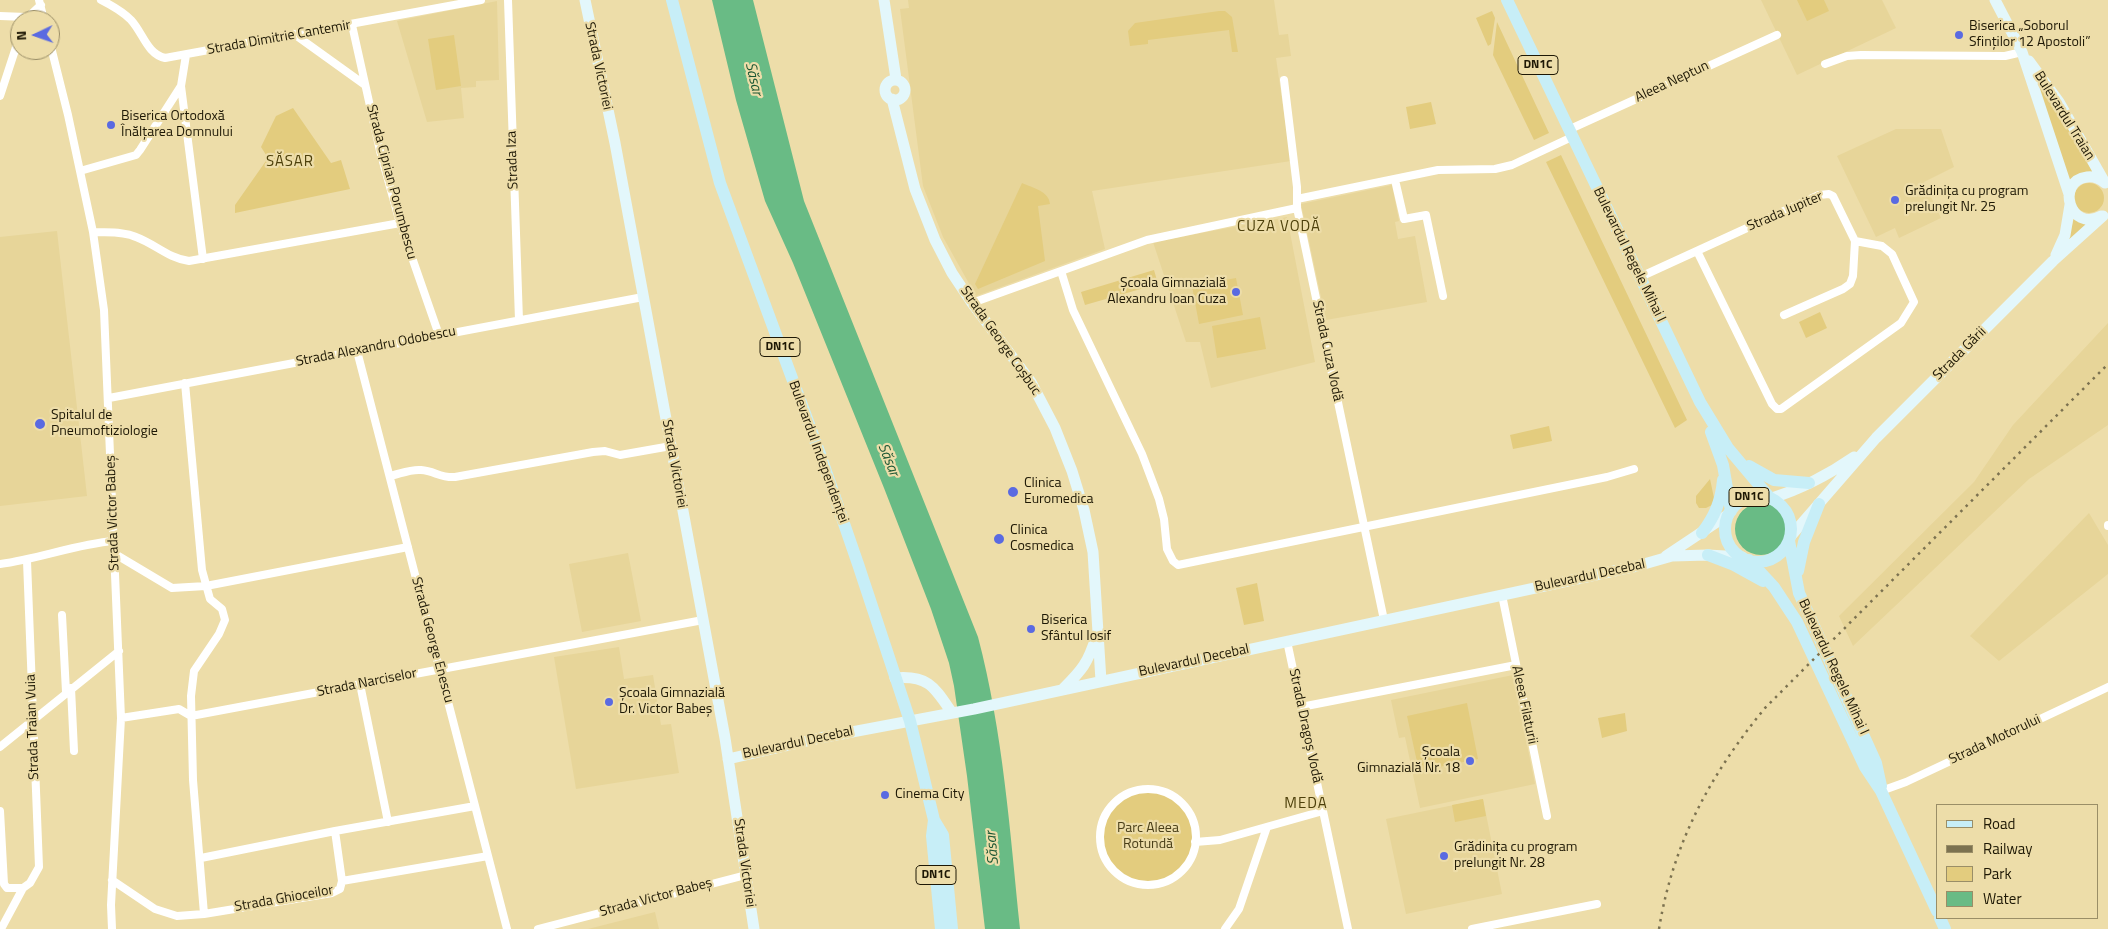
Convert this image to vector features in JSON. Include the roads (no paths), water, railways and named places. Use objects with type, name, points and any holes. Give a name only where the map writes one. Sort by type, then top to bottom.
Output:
[{"type":"main road","name":"Bulevardul Independenței","points":[[672,0],[720,183],[820,454],[910,721],[934,820],[943,835],[952,929]]},
{"type":"main road","name":"Bulevardul Regele Mihai I","points":[[1507,0],[1700,402],[1728,448],[1771,498]]},
{"type":"main road","name":"DN1C","points":[[1700,402],[1724,465],[1730,512],[1726,526],[1727,538],[1733,549],[1746,559]]},
{"type":"main road","points":[[1735,456],[1764,476],[1774,480],[1809,483]]},
{"type":"main road","points":[[1702,533],[1713,519],[1719,506],[1724,465]]},
{"type":"main road","name":"DN1C","points":[[1730,512],[1738,503],[1748,497],[1771,498],[1786,510],[1791,528],[1789,539]]},
{"type":"main road","points":[[1797,581],[1804,542],[1820,504]]},
{"type":"main road","name":"Bulevardul Regele Mihai I","points":[[1789,539],[1804,606],[1830,658],[1876,763],[1881,791]]},
{"type":"main road","points":[[1746,559],[1768,560],[1784,550],[1789,539]]},
{"type":"main road","points":[[1708,555],[1734,565],[1774,587]]},
{"type":"main road","name":"Bulevardul Regele Mihai I","points":[[1746,559],[1774,587],[1797,622],[1865,768],[1881,791],[1936,909]]},
{"type":"main road","name":"Bulevardul Independenței","points":[[934,820],[932,836],[941,929]]},
{"type":"street","name":"Strada Dimitrie Cantemir","points":[[101,0],[130,19],[140,31],[152,52],[157,56],[165,58],[481,0]]},
{"type":"street","name":"Strada Iza","points":[[508,0],[518,320]]},
{"type":"street","name":"Strada Victoriei","points":[[585,0],[615,143],[703,620],[728,759],[754,929]]},
{"type":"street","name":"Strada George Coșbuc","points":[[884,0],[893,81],[886,91],[887,95],[896,99]]},
{"type":"street","name":"Bulevardul Traian","points":[[1995,0],[2022,52],[2059,102],[2106,184]]},
{"type":"street","name":"Strada Ciprian Porumbescu","points":[[352,25],[380,151],[400,223],[439,335]]},
{"type":"street","points":[[294,34],[365,84]]},
{"type":"street","name":"Aleea Neptun","points":[[1297,199],[1438,170],[1481,170],[1512,165],[1570,133],[1777,35]]},
{"type":"street","points":[[1826,64],[1847,56],[1861,55],[2005,56],[2022,52]]},
{"type":"street","name":"Bulevardul Traian","points":[[2022,52],[2069,200]]},
{"type":"street","points":[[186,54],[181,86],[204,258]]},
{"type":"street","points":[[0,96],[12,60]]},
{"type":"street","name":"Strada Victor Babeș","points":[[54,60],[93,232],[104,310],[121,718],[112,880],[112,929]]},
{"type":"street","name":"Strada Cuza Vodă","points":[[1284,80],[1297,208],[1384,620]]},
{"type":"street","name":"Strada George Coșbuc","points":[[893,81],[902,82],[905,87],[904,94],[896,99]]},
{"type":"street","points":[[80,171],[136,155],[181,86]]},
{"type":"street","name":"Strada George Coșbuc","points":[[896,99],[910,171],[928,223],[943,257],[972,303],[1031,382],[1044,405],[1064,451],[1081,498],[1090,537],[1095,576],[1102,681]]},
{"type":"street","points":[[2105,213],[2097,219],[2083,219],[2073,211],[2069,200],[2076,181],[2082,178],[2097,177],[2106,184]]},
{"type":"street","points":[[1395,180],[1404,219],[1426,215],[1443,296]]},
{"type":"street","name":"Strada Jupiter","points":[[1640,277],[1825,194],[1833,196],[1855,241],[1854,276],[1850,284],[1844,289],[1784,316]]},
{"type":"street","name":"Strada Gării","points":[[2053,261],[2065,235],[2069,200]]},
{"type":"street","points":[[972,303],[1168,234],[1297,208]]},
{"type":"street","name":"Strada Gării","points":[[1789,539],[1868,447],[2053,261],[2105,213]]},
{"type":"street","points":[[93,232],[121,233],[134,236],[176,259],[189,261],[400,223]]},
{"type":"street","points":[[1697,251],[1772,404],[1777,409],[1781,409],[1901,323],[1914,302],[1892,254],[1882,246],[1855,241]]},
{"type":"street","points":[[1061,271],[1073,310],[1142,454],[1156,490],[1164,519],[1169,555],[1178,565],[1607,478],[1634,469]]},
{"type":"street","name":"Strada Alexandru Odobescu","points":[[109,398],[644,297]]},
{"type":"street","name":"Strada George Enescu","points":[[357,351],[507,929]]},
{"type":"street","points":[[184,384],[202,570],[210,598],[222,610],[225,620],[219,634],[194,671],[191,696],[193,780],[201,858],[204,914]]},
{"type":"street","points":[[390,476],[421,470],[432,472],[442,478],[455,478],[594,452],[605,451],[620,455],[671,446]]},
{"type":"street","name":"Strada Gării","points":[[1771,498],[1828,474],[1868,447]]},
{"type":"street","name":"Bulevardul Decebal","points":[[1660,560],[1730,512]]},
{"type":"street","points":[[0,564],[27,561],[101,542],[114,541]]},
{"type":"street","points":[[115,554],[172,588],[206,586],[408,547]]},
{"type":"street","name":"Bulevardul Decebal","points":[[728,759],[1502,595],[1672,556],[1708,555],[1746,559]]},
{"type":"street","name":"Strada Traian Vuia","points":[[1,929],[23,888],[30,883],[39,867],[27,561]]},
{"type":"street","name":"Aleea Filaturii","points":[[1502,595],[1547,816]]},
{"type":"street","points":[[62,615],[74,751]]},
{"type":"street","name":"Strada Narciselor","points":[[121,718],[179,709],[191,716],[703,620]]},
{"type":"street","points":[[1063,689],[1083,668],[1090,655],[1098,630]]},
{"type":"street","name":"Strada Dragoș Vodă","points":[[1287,641],[1348,929]]},
{"type":"street","points":[[0,747],[119,651]]},
{"type":"street","points":[[1301,707],[1516,665]]},
{"type":"street","points":[[895,678],[909,676],[930,684],[938,691],[952,713]]},
{"type":"street","points":[[360,684],[388,822]]},
{"type":"street","name":"Strada Motorului","points":[[1881,791],[1906,782],[2108,687]]},
{"type":"street","points":[[1156,789],[1170,794],[1187,809],[1194,825],[1195,842],[1188,863],[1177,875],[1156,884],[1139,884],[1125,879],[1110,867],[1101,848],[1100,833],[1104,817],[1118,798],[1132,791],[1156,789]]},
{"type":"street","points":[[201,858],[335,831],[475,806]]},
{"type":"street","points":[[1195,842],[1220,840],[1323,811]]},
{"type":"street","points":[[0,812],[4,884],[7,888],[23,888]]},
{"type":"street","points":[[1224,929],[1240,909],[1267,827]]},
{"type":"street","points":[[335,831],[342,881]]},
{"type":"street","name":"Strada Ghioceilor","points":[[112,880],[165,913],[177,916],[204,914],[332,893],[340,889],[342,881],[488,856]]},
{"type":"street","name":"Strada Victor Babeș","points":[[538,929],[746,875]]},
{"type":"street","points":[[1472,929],[1598,904]]},
{"type":"water","name":"Săsar","points":[[712,0],[753,0],[804,201],[978,637],[987,673],[1000,745],[1020,929],[985,929],[967,776],[949,663],[931,609],[884,488],[793,263],[765,201],[736,100]]},
{"type":"water","points":[[1761,503],[1771,505],[1779,511],[1785,519],[1787,529],[1785,539],[1779,547],[1771,553],[1761,555],[1751,553],[1743,547],[1737,539],[1735,529],[1737,519],[1743,511],[1751,505]]},
{"type":"railway","points":[[1659,929],[1665,898],[1684,839],[1711,785],[1745,733],[1765,708],[2108,364]]},
{"type":"place","name":"Biserica „Soborul Sfinților 12 Apostoli”","points":[[1959,35]]},
{"type":"place","name":"Biserica Ortodoxă Înălțarea Domnului","points":[[111,125]]},
{"type":"place","name":"Grădinița cu program prelungit Nr. 25","points":[[1895,200]]},
{"type":"place","name":"Școala Gimnazială Alexandru Ioan Cuza","points":[[1236,292]]},
{"type":"place","name":"Spitalul de Pneumoftiziologie","points":[[40,424]]},
{"type":"place","name":"Clinica Euromedica","points":[[1013,492]]},
{"type":"place","name":"Clinica Cosmedica","points":[[999,539]]},
{"type":"place","name":"Biserica Sfântul Iosif","points":[[1031,629]]},
{"type":"place","name":"Școala Gimnazială Dr. Victor Babeș","points":[[609,702]]},
{"type":"place","name":"Școala Gimnazială Nr. 18","points":[[1470,761]]},
{"type":"place","name":"Cinema City","points":[[885,795]]},
{"type":"place","name":"Grădinița cu program prelungit Nr. 28","points":[[1444,856]]},
{"type":"district","name":"SĂSAR","points":[[290,162]]},
{"type":"district","name":"CUZA VODĂ","points":[[1279,227]]},
{"type":"district","name":"MEDA","points":[[1306,804]]},
{"type":"park label","name":"Parc Aleea Rotundă","points":[[1148,838]]}]
